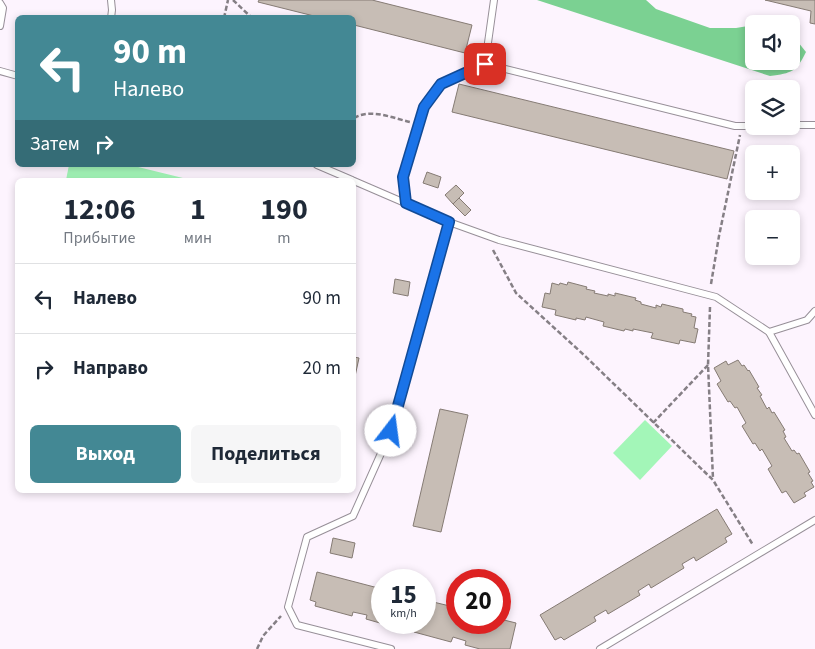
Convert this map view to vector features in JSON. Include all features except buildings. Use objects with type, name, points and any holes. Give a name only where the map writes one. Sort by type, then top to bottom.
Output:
[{"type":"lane","points":[[111,0],[111,15]]},
{"type":"lane","points":[[485,64],[494,0]]},
{"type":"lane","points":[[0,3],[3,8],[0,26]]},
{"type":"lane","points":[[406,203],[403,177],[424,107],[441,84],[485,64],[735,126],[742,126]]},
{"type":"lane","points":[[0,71],[15,75]]},
{"type":"lane","points":[[800,125],[815,125]]},
{"type":"lane","points":[[322,167],[348,178]]},
{"type":"lane","points":[[356,181],[449,222],[486,235],[716,297],[769,332],[815,415]]},
{"type":"lane","points":[[391,649],[297,625],[288,607],[308,537],[353,516],[391,431],[449,222]]},
{"type":"lane","points":[[769,332],[807,320],[815,311]]},
{"type":"lane","points":[[600,649],[815,520]]},
{"type":"path","points":[[225,15],[228,0]]},
{"type":"path","points":[[233,0],[249,15]]},
{"type":"path","points":[[356,117],[373,112],[419,124]]},
{"type":"path","points":[[713,480],[708,365],[711,280],[742,126]]},
{"type":"path","points":[[486,235],[516,293],[584,355],[713,480],[758,554]]},
{"type":"path","points":[[654,423],[708,365]]},
{"type":"path","points":[[258,649],[264,636],[288,607]]},
{"type":"green space","points":[[537,0],[646,0],[656,9],[710,28],[745,26],[745,68]]},
{"type":"green space","points":[[800,44],[806,52],[800,62]]},
{"type":"green space","points":[[752,70],[792,70],[784,74],[770,76]]},
{"type":"green space","points":[[69,167],[138,167],[183,178],[66,178]]},
{"type":"green space","points":[[645,420],[672,446],[640,480],[613,453]]},
{"type":"route","points":[[391,431],[449,222],[406,203],[403,177],[424,107],[441,84],[485,64]]}]
